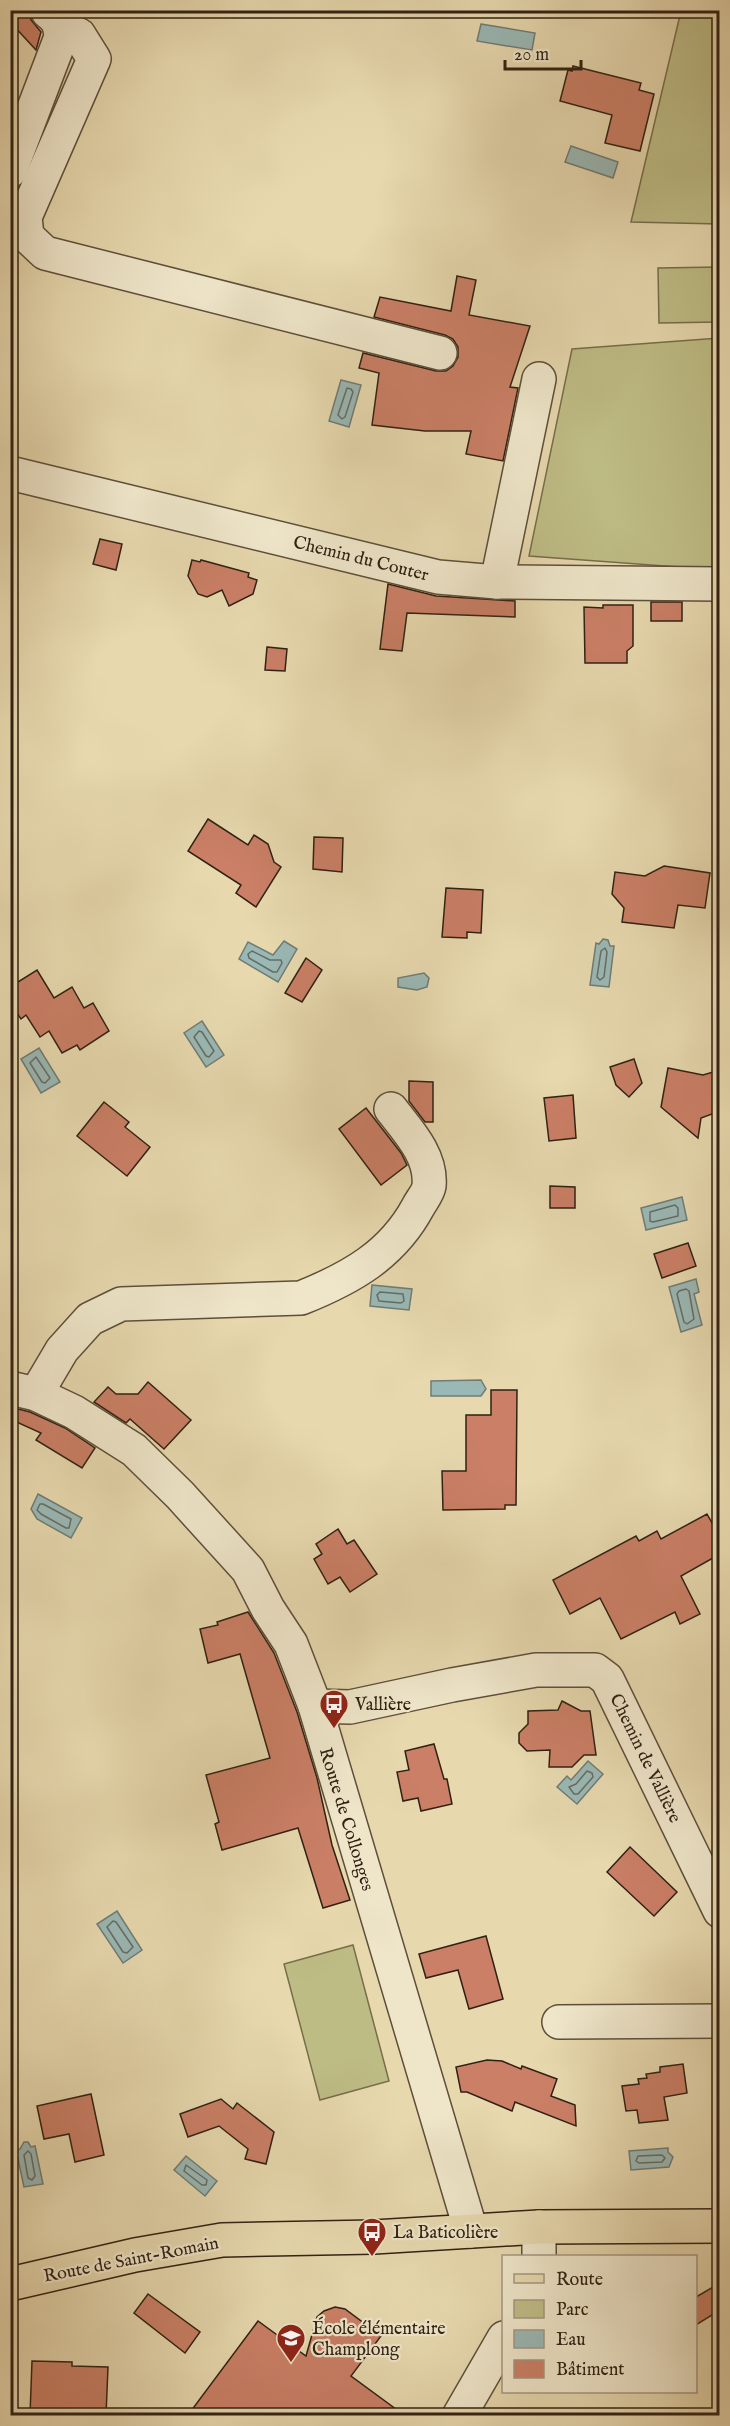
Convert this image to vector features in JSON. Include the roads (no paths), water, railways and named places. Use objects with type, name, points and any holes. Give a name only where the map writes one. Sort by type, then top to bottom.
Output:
[{"type":"main road","name":"Route de Saint-Romain","points":[[10,2284],[135,2255],[222,2240],[374,2237],[471,2231],[539,2242],[720,2226]]},
{"type":"street","points":[[10,171],[61,37],[52,18]]},
{"type":"street","points":[[52,18],[80,36],[94,59],[25,217],[27,236],[45,253],[440,353]]},
{"type":"street","points":[[497,582],[539,379]]},
{"type":"street","name":"Chemin du Couter","points":[[10,472],[438,577],[497,582],[720,584]]},
{"type":"street","points":[[23,1391],[90,1319],[121,1304],[301,1298],[328,1287],[380,1256],[410,1222],[429,1187],[426,1163],[418,1144],[391,1110]]},
{"type":"street","name":"Route de Collonges","points":[[23,1391],[74,1412],[134,1450],[180,1495],[248,1570],[267,1609],[291,1644],[315,1706],[471,2231]]},
{"type":"street","name":"Chemin de Vallière","points":[[315,1706],[350,1707],[536,1670],[595,1670],[607,1679],[720,1911]]},
{"type":"street","points":[[559,2022],[720,2021]]},
{"type":"street","points":[[459,2415],[502,2341]]},
{"type":"water","points":[[481,24],[535,33],[532,50],[477,41]]},
{"type":"water","points":[[571,146],[618,162],[613,178],[565,162]]},
{"type":"water","points":[[341,380],[361,385],[349,427],[329,421]]},
{"type":"water","points":[[603,939],[608,940],[610,946],[614,946],[609,987],[590,985],[596,943],[599,944]]},
{"type":"water","points":[[284,941],[297,949],[278,982],[239,959],[248,942],[273,955]]},
{"type":"water","points":[[424,973],[429,978],[427,987],[417,990],[398,987],[398,978]]},
{"type":"water","points":[[202,1021],[224,1055],[206,1067],[184,1033]]},
{"type":"water","points":[[39,1048],[60,1082],[41,1093],[21,1059]]},
{"type":"water","points":[[682,1197],[687,1220],[646,1230],[641,1208]]},
{"type":"water","points":[[696,1279],[699,1292],[694,1294],[702,1325],[681,1332],[669,1287]]},
{"type":"water","points":[[372,1285],[412,1289],[409,1310],[370,1306]]},
{"type":"water","points":[[481,1380],[486,1389],[481,1396],[431,1396],[431,1381]]},
{"type":"water","points":[[38,1494],[82,1518],[71,1538],[37,1519],[31,1509]]},
{"type":"water","points":[[588,1761],[603,1774],[577,1804],[557,1787],[567,1776],[571,1780]]},
{"type":"water","points":[[117,1911],[142,1950],[123,1963],[97,1924]]},
{"type":"water","points":[[24,2142],[28,2142],[31,2147],[35,2146],[43,2184],[24,2187],[16,2150],[20,2149]]},
{"type":"water","points":[[668,2148],[668,2152],[673,2157],[669,2167],[631,2170],[629,2151]]},
{"type":"water","points":[[186,2156],[217,2181],[205,2196],[174,2170]]},
{"type":"place","name":"Vallière","points":[[334,1730]]},
{"type":"place","name":"La Baticolière","points":[[372,2258]]},
{"type":"place","name":"École élémentaire Champlong","points":[[291,2364]]}]
